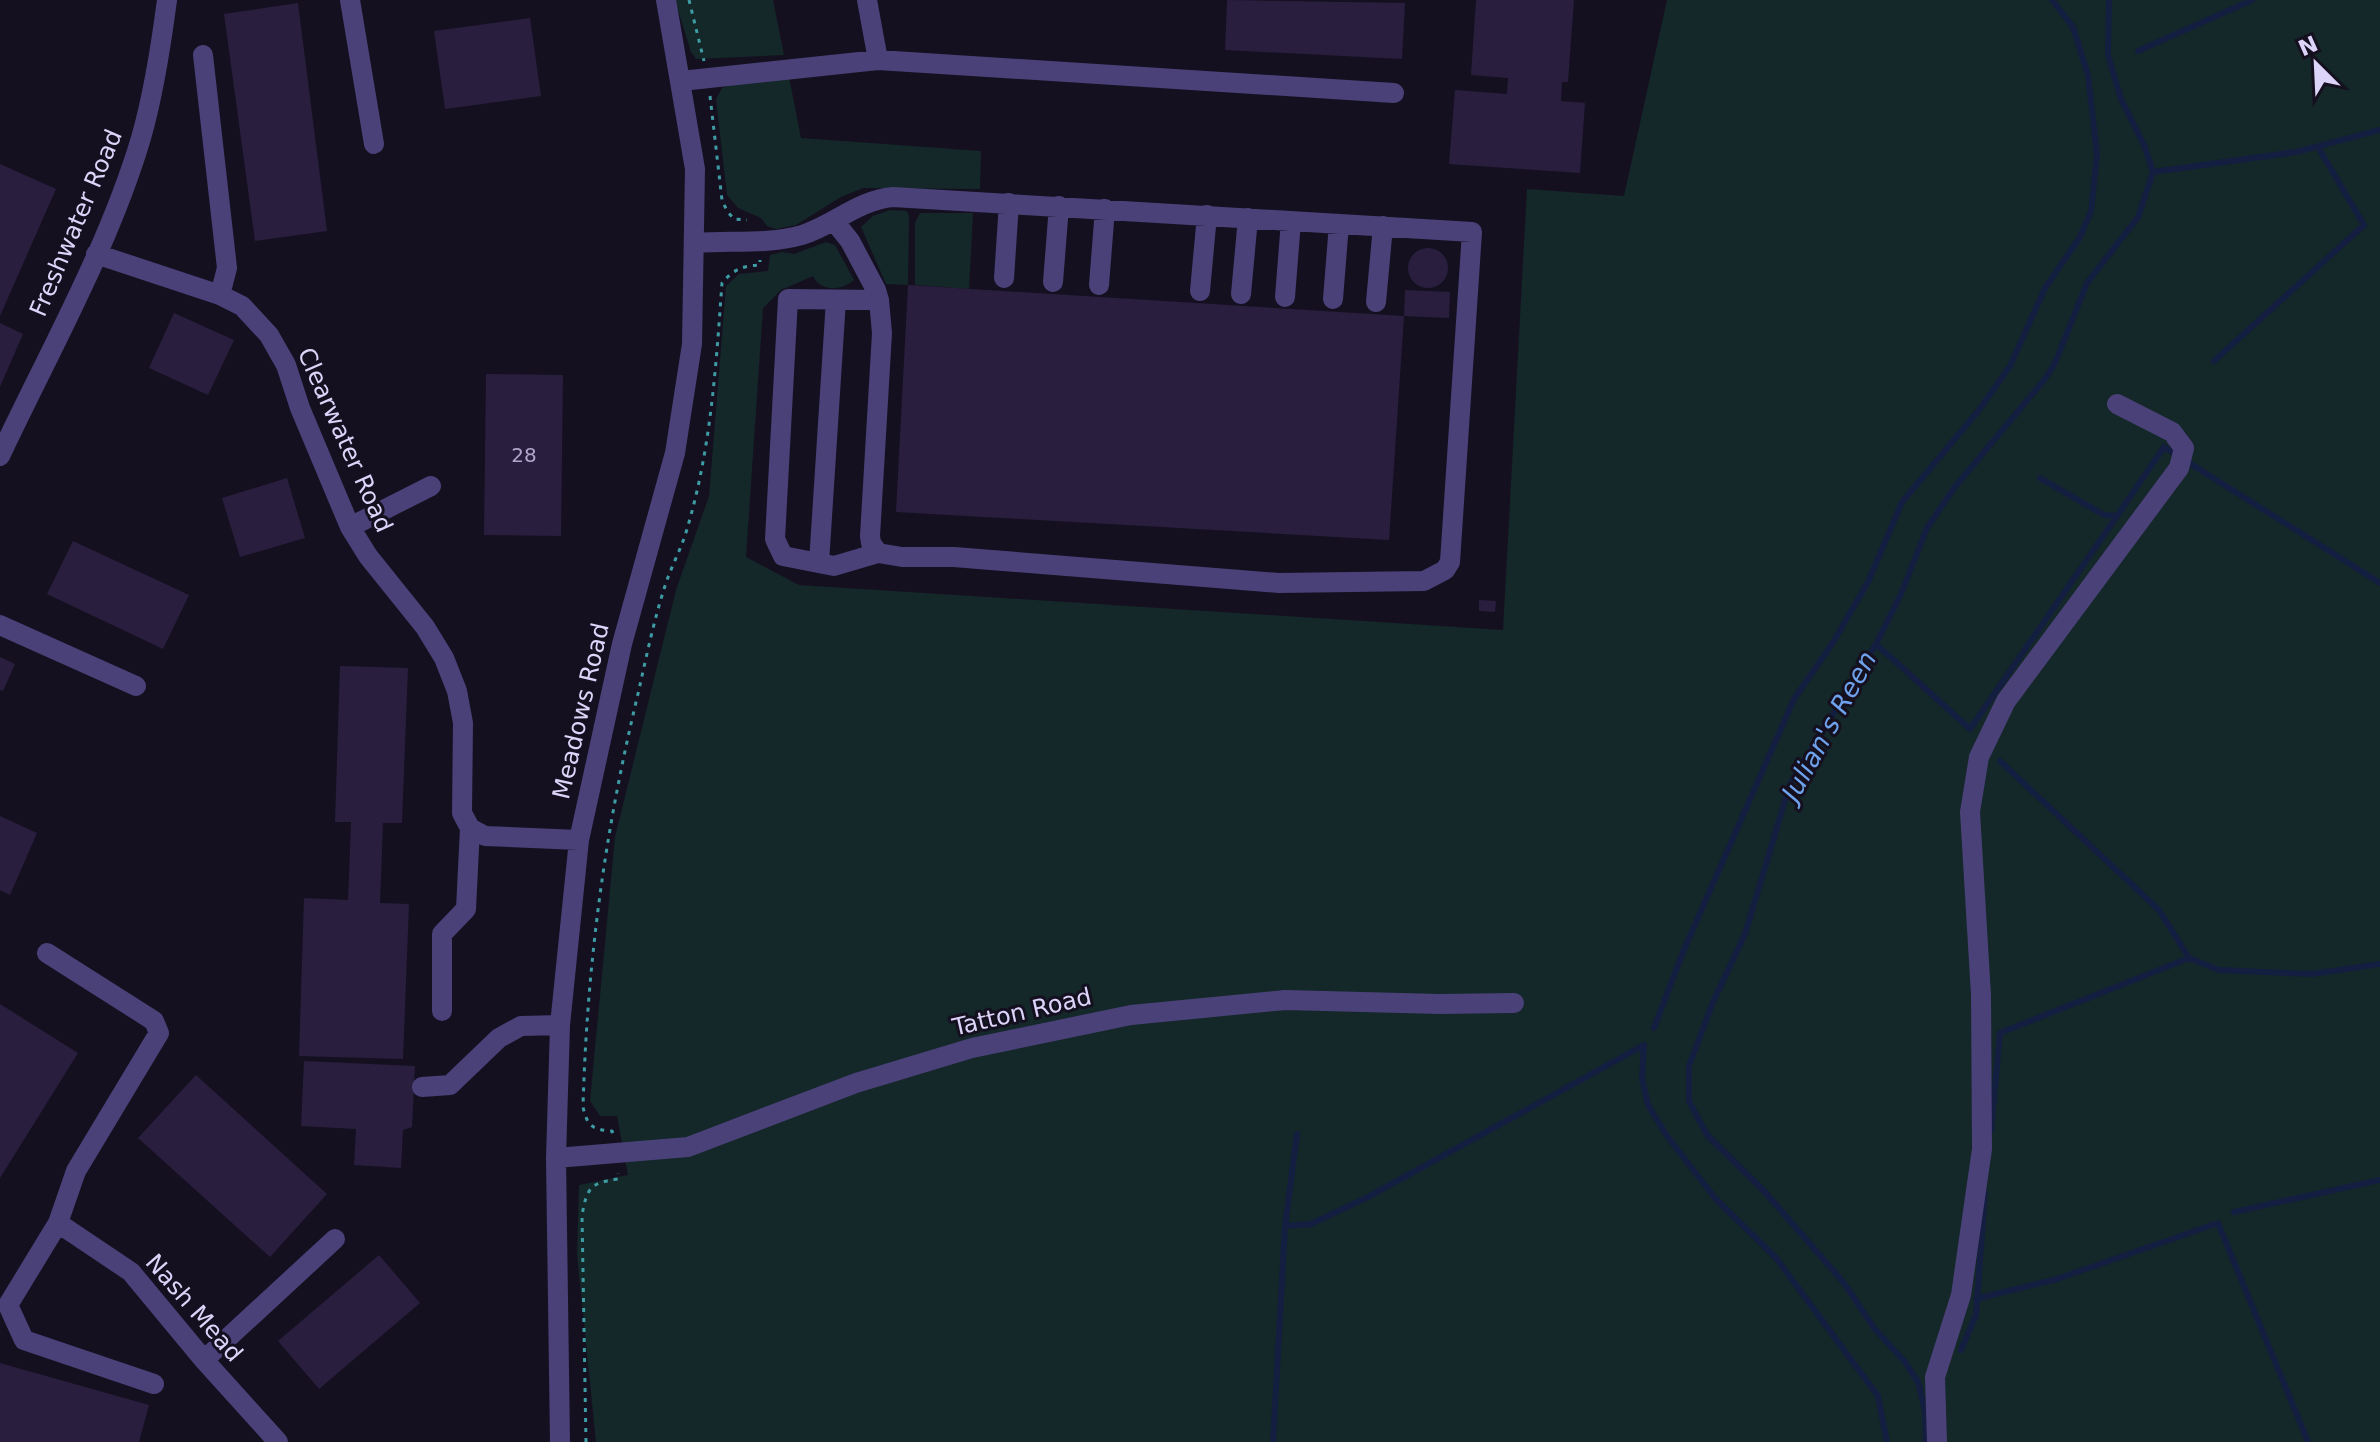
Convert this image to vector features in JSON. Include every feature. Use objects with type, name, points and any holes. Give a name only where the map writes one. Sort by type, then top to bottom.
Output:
[{"type":"street","name":"Freshwater Road","points":[[0,456],[122,193],[141,137],[167,0]]},
{"type":"street","points":[[350,0],[374,144]]},
{"type":"street","name":"Meadows Road","points":[[560,1442],[556,1158],[560,1025],[579,840],[596,751],[622,644],[675,453],[692,344],[695,169],[666,0]]},
{"type":"street","points":[[867,0],[878,60]]},
{"type":"street","points":[[203,55],[227,268],[220,295]]},
{"type":"street","points":[[681,81],[878,60],[1394,93]]},
{"type":"street","points":[[696,243],[786,239],[803,235],[877,198],[907,196],[1472,232],[1450,562],[1445,570],[1424,581],[1279,583],[954,557],[902,557],[878,553],[834,566],[783,556],[775,539],[788,299],[879,300]]},
{"type":"street","points":[[1004,278],[1009,203]]},
{"type":"street","points":[[1053,282],[1059,206]]},
{"type":"street","points":[[1099,285],[1105,209]]},
{"type":"street","points":[[1200,291],[1207,215]]},
{"type":"street","points":[[1241,294],[1248,218]]},
{"type":"street","points":[[834,221],[850,241],[879,300],[882,333],[870,536],[878,553]]},
{"type":"street","points":[[1285,297],[1291,221]]},
{"type":"street","points":[[1333,299],[1339,224]]},
{"type":"street","points":[[1376,302],[1383,226]]},
{"type":"street","name":"Clearwater Road","points":[[96,254],[220,295],[242,306],[269,335],[350,527],[368,556],[425,627],[444,658],[457,691],[463,723],[462,813],[470,828],[466,909],[442,934],[442,1011]]},
{"type":"street","points":[[819,563],[836,300]]},
{"type":"street","points":[[1937,1442],[1935,1377],[1961,1295],[1982,1149],[1981,995],[1970,812],[1979,757],[2006,701],[2182,458],[2172,432],[2117,404]]},
{"type":"street","points":[[350,527],[431,486]]},
{"type":"street","points":[[0,625],[136,686]]},
{"type":"street","points":[[470,828],[485,836],[579,840]]},
{"type":"street","points":[[47,953],[154,1021],[159,1033],[76,1171],[58,1223],[4,1304],[24,1340],[154,1384]]},
{"type":"street","name":"Tatton Road","points":[[556,1158],[688,1147],[856,1083],[972,1048],[1131,1015],[1285,1000],[1514,1003]]},
{"type":"street","points":[[422,1087],[450,1085],[499,1038],[521,1026],[560,1025]]},
{"type":"street","name":"Nash Mead","points":[[58,1223],[131,1272],[278,1442]]},
{"type":"street","points":[[204,1360],[335,1239]]},
{"type":"path","points":[[689,0],[708,79],[722,200],[734,219],[747,220]]},
{"type":"path","points":[[612,1131],[595,1130],[587,1123],[583,1107],[591,953],[605,852],[637,697],[666,583],[687,530],[705,447],[713,405],[722,283],[742,266],[760,265]]},
{"type":"path","points":[[586,1442],[582,1215],[586,1194],[594,1185],[618,1179]]},
{"type":"green space","points":[[675,0],[773,0],[784,55],[696,59]]},
{"type":"green space","points":[[1667,0],[2380,0],[2380,1442],[596,1442],[577,1254],[579,1185],[628,1175],[617,1116],[600,1116],[590,1101],[615,837],[676,590],[709,496],[726,286],[739,274],[768,271],[770,255],[782,252],[794,254],[826,242],[835,245],[854,280],[832,288],[821,285],[813,276],[781,290],[763,308],[746,557],[799,585],[1503,630],[1527,189],[1624,196]]},
{"type":"green space","points":[[789,77],[801,138],[981,151],[980,189],[863,188],[841,197],[796,225],[776,229],[767,226],[761,218],[738,208],[727,195],[716,99],[722,88],[734,84]]},
{"type":"green space","points":[[890,210],[907,211],[909,216],[908,285],[886,284],[861,227],[873,216]]},
{"type":"green space","points":[[920,213],[973,213],[969,289],[915,285],[915,223]]},
{"type":"building","points":[[1227,0],[1405,3],[1402,59],[1225,50]]},
{"type":"building","points":[[1476,0],[1574,0],[1568,82],[1562,82],[1561,101],[1585,103],[1580,173],[1449,164],[1455,90],[1507,94],[1508,78],[1471,75]]},
{"type":"building","points":[[298,3],[327,231],[255,241],[224,14]]},
{"type":"building","points":[[530,18],[541,96],[445,109],[434,31]]},
{"type":"building","points":[[0,164],[56,189],[0,316]]},
{"type":"building","points":[[1428,248],[1442,254],[1448,268],[1442,282],[1428,288],[1414,282],[1408,268],[1414,254]]},
{"type":"building","points":[[908,285],[1404,316],[1389,540],[896,512]]},
{"type":"building","points":[[1405,290],[1450,292],[1449,318],[1404,316]]},
{"type":"building","points":[[174,313],[234,340],[208,395],[149,368]]},
{"type":"building","points":[[0,323],[23,334],[0,387]]},
{"type":"building","points":[[486,374],[563,375],[561,536],[484,535]]},
{"type":"building","points":[[287,478],[305,538],[240,557],[222,498]]},
{"type":"building","points":[[73,541],[189,595],[163,649],[47,594]]},
{"type":"building","points":[[1479,600],[1496,601],[1495,612],[1479,611]]},
{"type":"building","points":[[0,657],[15,664],[3,691],[0,690]]},
{"type":"building","points":[[340,666],[408,668],[402,823],[383,823],[380,903],[409,904],[403,1059],[299,1056],[304,898],[348,900],[351,822],[335,822]]},
{"type":"building","points":[[0,816],[37,833],[10,895],[0,890]]},
{"type":"building","points":[[0,1004],[78,1053],[0,1178]]},
{"type":"building","points":[[304,1061],[415,1066],[412,1127],[403,1130],[401,1168],[354,1165],[356,1129],[301,1126]]},
{"type":"building","points":[[196,1075],[327,1194],[270,1257],[138,1138]]},
{"type":"building","points":[[379,1255],[420,1303],[319,1389],[278,1341]]},
{"type":"building","points":[[0,1363],[149,1405],[139,1442],[0,1442]]},
{"type":"waterway","points":[[1654,1028],[1683,952],[1794,699],[1832,644],[1868,582],[1902,502],[1979,410],[2010,366],[2045,288],[2080,237],[2091,211],[2097,155],[2088,75],[2073,27],[2052,0]]},
{"type":"waterway","name":"Julian's Reen","points":[[1926,1442],[1925,1411],[1918,1382],[1905,1362],[1874,1328],[1844,1283],[1764,1191],[1707,1135],[1689,1101],[1689,1066],[1713,1002],[1745,934],[1790,784],[1876,644],[1901,594],[1927,528],[1954,488],[2045,379],[2055,363],[2087,283],[2138,217],[2153,172],[2144,145],[2121,99],[2108,55],[2109,0]]},
{"type":"waterway","points":[[2138,51],[2252,0]]},
{"type":"waterway","points":[[2153,172],[2296,152],[2380,130]]},
{"type":"waterway","points":[[2214,361],[2364,225],[2318,147]]},
{"type":"waterway","points":[[2040,478],[2104,515],[2117,516],[2164,447],[2380,583]]},
{"type":"waterway","points":[[1876,644],[1970,729],[2117,516]]},
{"type":"waterway","points":[[2000,761],[2159,910],[2189,958],[2219,970],[2312,974],[2380,964]]},
{"type":"waterway","points":[[1991,1130],[2000,1033],[2189,958]]},
{"type":"waterway","points":[[1285,1226],[1311,1224],[1368,1197],[1644,1045],[1642,1079],[1648,1105],[1667,1136],[1715,1198],[1776,1258],[1878,1396],[1887,1442]]},
{"type":"waterway","points":[[1273,1442],[1285,1226],[1297,1134]]},
{"type":"waterway","points":[[2234,1212],[2380,1180]]},
{"type":"waterway","points":[[1961,1350],[1976,1315],[1985,1193]]},
{"type":"waterway","points":[[1976,1299],[2057,1279],[2218,1223],[2308,1442]]}]
